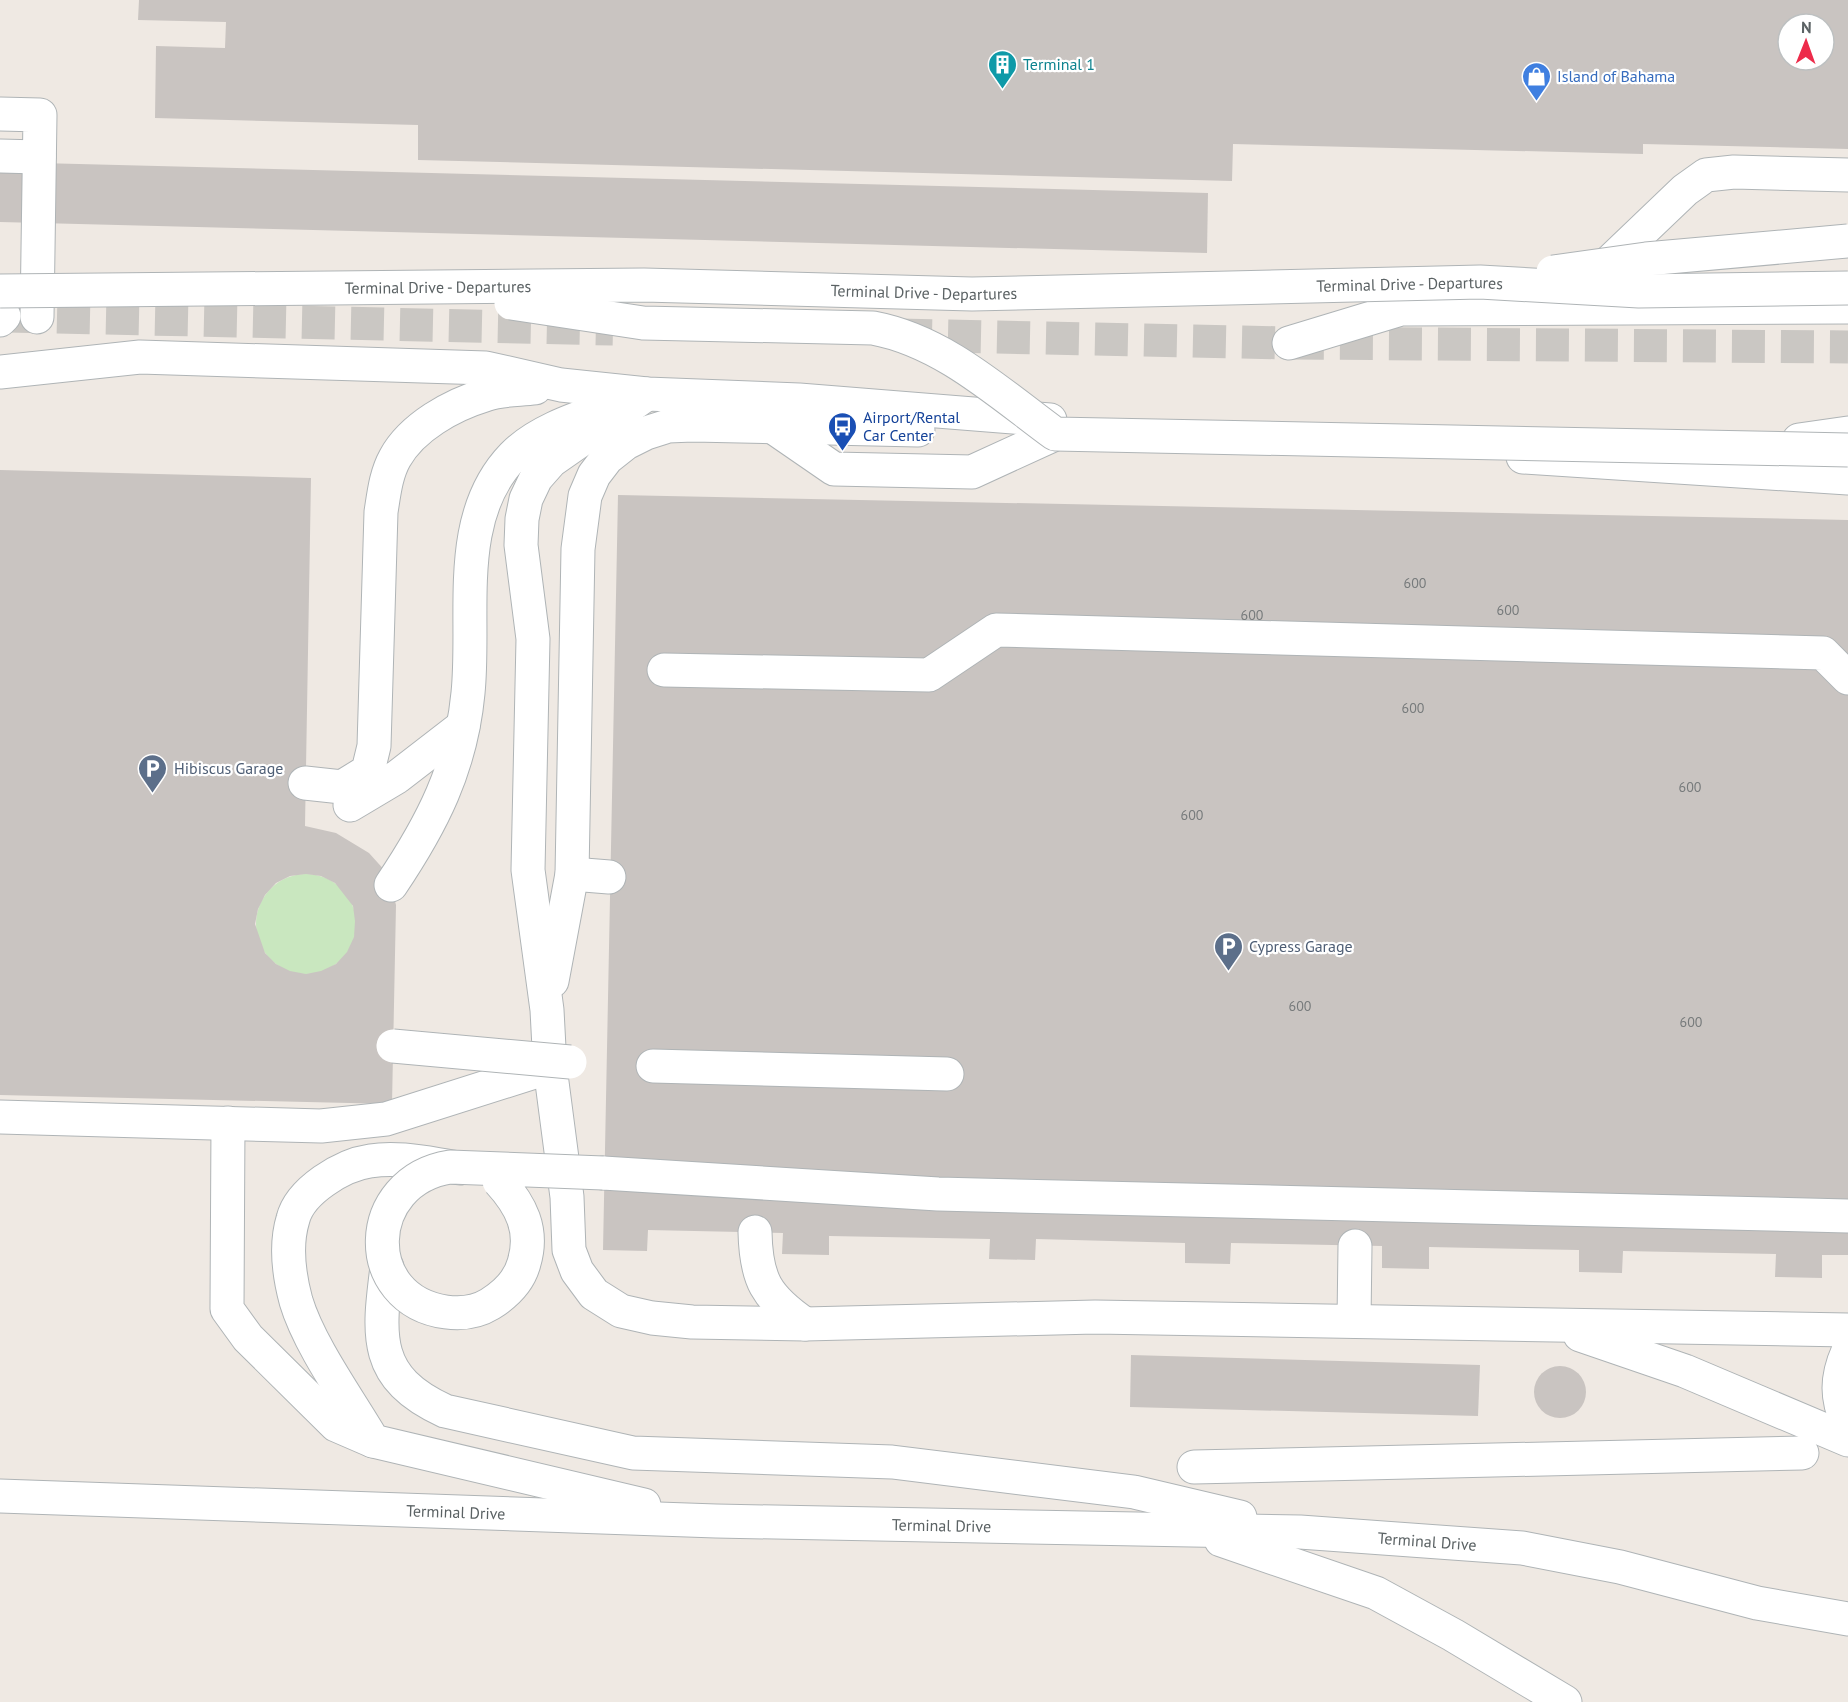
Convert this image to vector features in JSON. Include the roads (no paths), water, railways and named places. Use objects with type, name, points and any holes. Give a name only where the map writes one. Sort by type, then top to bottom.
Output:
[{"type":"street","points":[[0,114],[40,115],[37,317]]},
{"type":"street","points":[[0,156],[39,157]]},
{"type":"street","points":[[1562,308],[1685,190],[1706,175],[1734,172],[1848,175]]},
{"type":"street","points":[[1480,282],[1646,259],[1848,241]]},
{"type":"street","name":"Terminal Drive - Departures","points":[[1,309],[412,288],[644,285],[972,294],[1480,282],[1639,291],[1848,288]]},
{"type":"street","points":[[412,288],[643,323],[873,328],[894,332],[916,340],[956,362],[1055,434]]},
{"type":"street","points":[[1289,344],[1401,309],[1848,307]]},
{"type":"street","points":[[0,372],[140,357],[486,368],[561,385],[647,394],[799,400],[1634,466],[1848,478]]},
{"type":"street","points":[[463,726],[397,777],[354,806],[305,793],[342,787],[368,771],[374,746],[381,512],[386,482],[405,443],[456,406],[487,394],[561,385]]},
{"type":"street","points":[[391,885],[439,805],[463,726],[469,692],[473,552],[476,531],[496,475],[514,454],[540,436],[587,414],[647,394]]},
{"type":"street","points":[[647,394],[551,462],[536,478],[526,499],[522,519],[521,545],[533,639],[528,870],[547,1010],[560,1064],[569,1250],[577,1271],[594,1294],[621,1311],[652,1318],[805,1324],[1095,1317],[1848,1330]]},
{"type":"street","points":[[547,1010],[572,874],[578,549],[585,496],[594,475],[607,458],[626,442],[646,433],[668,426],[773,427],[1848,450]]},
{"type":"street","points":[[1634,466],[1848,433]]},
{"type":"street","points":[[664,670],[929,675],[996,630],[1823,653],[1848,678]]},
{"type":"street","points":[[572,874],[609,877]]},
{"type":"street","points":[[393,1046],[560,1064]]},
{"type":"street","points":[[0,1117],[321,1126],[386,1119],[560,1064]]},
{"type":"street","points":[[653,1066],[947,1074]]},
{"type":"street","points":[[228,1123],[227,1309],[248,1338],[336,1425],[373,1441],[716,1521]]},
{"type":"street","points":[[373,1441],[316,1344],[296,1302],[288,1257],[293,1218],[311,1191],[340,1170],[369,1161],[401,1159],[472,1170],[499,1181],[516,1199],[526,1223],[529,1248],[521,1275],[505,1294],[484,1308],[458,1314],[433,1310],[420,1305],[400,1289],[387,1267]]},
{"type":"street","points":[[1300,1532],[1134,1492],[870,1461],[633,1453],[445,1411],[421,1400],[403,1386],[386,1354],[380,1326],[387,1267],[382,1242],[384,1221],[395,1198],[413,1180],[437,1169],[450,1167],[603,1173],[938,1194],[1848,1216]]},
{"type":"street","points":[[755,1232],[755,1261],[760,1277],[782,1308],[805,1324]]},
{"type":"street","points":[[1354,1321],[1355,1246]]},
{"type":"street","points":[[1552,1325],[1685,1371],[1848,1440]]},
{"type":"street","points":[[1848,1351],[1838,1377],[1839,1404],[1848,1425]]},
{"type":"street","points":[[1194,1467],[1802,1453]]},
{"type":"street","name":"Terminal Drive","points":[[9,1499],[716,1521],[1300,1532],[1522,1548],[1620,1567],[1757,1603],[1848,1619]]},
{"type":"street","points":[[1191,1530],[1376,1593],[1453,1635],[1565,1702]]},
{"type":"street","points":[[1757,1603],[1848,1637]]},
{"type":"tunnel","points":[[8,316],[613,329]]},
{"type":"tunnel","points":[[899,335],[1289,343],[1848,347]]},
{"type":"place","name":"Terminal 1","points":[[1002,90]]},
{"type":"place","name":"Island of Bahama","points":[[1536,102]]},
{"type":"place","name":"Airport/Rental Car Center","points":[[842,452]]},
{"type":"place","name":"Hibiscus Garage","points":[[153,794]]},
{"type":"place","name":"Cypress Garage","points":[[1228,972]]}]
